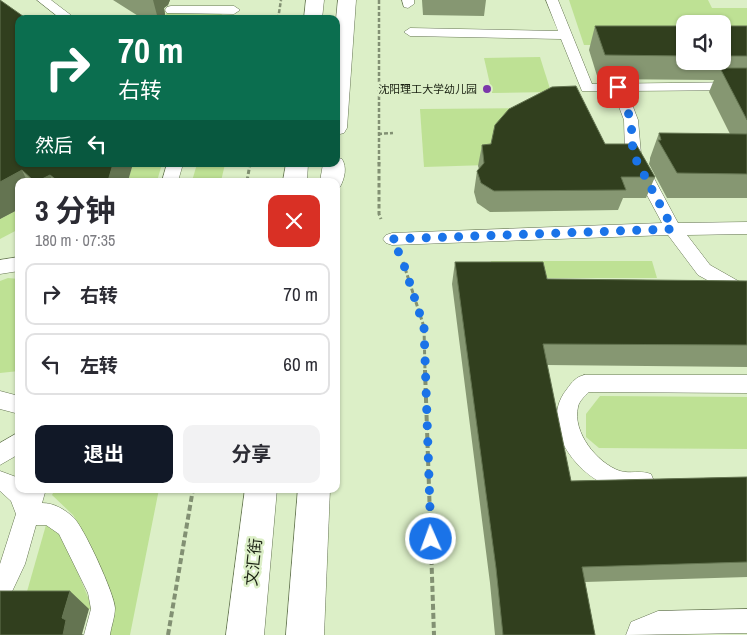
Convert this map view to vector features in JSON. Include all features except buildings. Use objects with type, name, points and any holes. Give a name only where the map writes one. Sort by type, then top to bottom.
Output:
[{"type":"street","points":[[313,15],[315,0]]},
{"type":"street","points":[[340,81],[347,0]]},
{"type":"street","name":"文汇街","points":[[245,635],[261,493]]},
{"type":"street","points":[[305,635],[314,493]]},
{"type":"lane","points":[[43,0],[64,15]]},
{"type":"lane","points":[[552,0],[587,88],[747,86]]},
{"type":"lane","points":[[171,10],[235,10]]},
{"type":"lane","points":[[410,32],[566,35]]},
{"type":"lane","points":[[618,87],[631,120],[633,154],[673,229],[704,270],[747,295]]},
{"type":"lane","points":[[392,239],[747,228]]},
{"type":"lane","points":[[0,267],[15,265]]},
{"type":"lane","points":[[659,481],[620,481],[598,470],[582,455],[566,422],[568,404],[584,383],[747,384]]},
{"type":"lane","points":[[0,400],[15,404]]},
{"type":"lane","points":[[0,455],[15,443]]},
{"type":"lane","points":[[0,481],[4,481],[15,489]]},
{"type":"lane","points":[[20,493],[28,514]]},
{"type":"lane","points":[[0,589],[14,564],[34,493]]},
{"type":"lane","points":[[28,514],[50,514],[67,526],[100,592],[103,609],[97,635]]},
{"type":"lane","points":[[639,635],[640,631],[658,624],[747,621]]},
{"type":"path","points":[[279,15],[281,0]]},
{"type":"path","points":[[379,0],[378,214],[402,259],[424,327],[434,635]]},
{"type":"path","points":[[378,134],[393,133]]},
{"type":"path","points":[[168,635],[192,493]]},
{"type":"green space","points":[[569,0],[708,0],[712,8],[747,8],[747,44],[731,44],[731,15],[676,15],[676,45],[584,45]]},
{"type":"green space","points":[[166,13],[220,13],[222,15],[165,15]]},
{"type":"green space","points":[[540,57],[551,92],[492,93],[484,58]]},
{"type":"green space","points":[[548,108],[488,165],[424,167],[420,109]]},
{"type":"green space","points":[[132,167],[161,167],[158,178],[129,178]]},
{"type":"green space","points":[[196,167],[224,167],[222,178],[193,178]]},
{"type":"green space","points":[[15,211],[15,231],[0,239],[0,219]]},
{"type":"green space","points":[[491,261],[652,261],[657,278],[493,278]]},
{"type":"green space","points":[[8,278],[15,279],[15,371],[0,373],[0,281]]},
{"type":"green space","points":[[600,396],[747,397],[747,449],[599,448],[586,437],[586,414]]},
{"type":"green space","points":[[53,493],[158,493],[130,635],[108,635],[114,609],[111,592],[89,542],[73,515],[52,495]]},
{"type":"green space","points":[[46,525],[59,534],[93,609],[22,609]]},
{"type":"place","name":"沈阳理工大学幼儿园","points":[[487,89]]},
{"type":"route","points":[[431,539],[424,327],[402,259],[392,239],[673,229],[633,154],[631,120],[618,87]]}]
